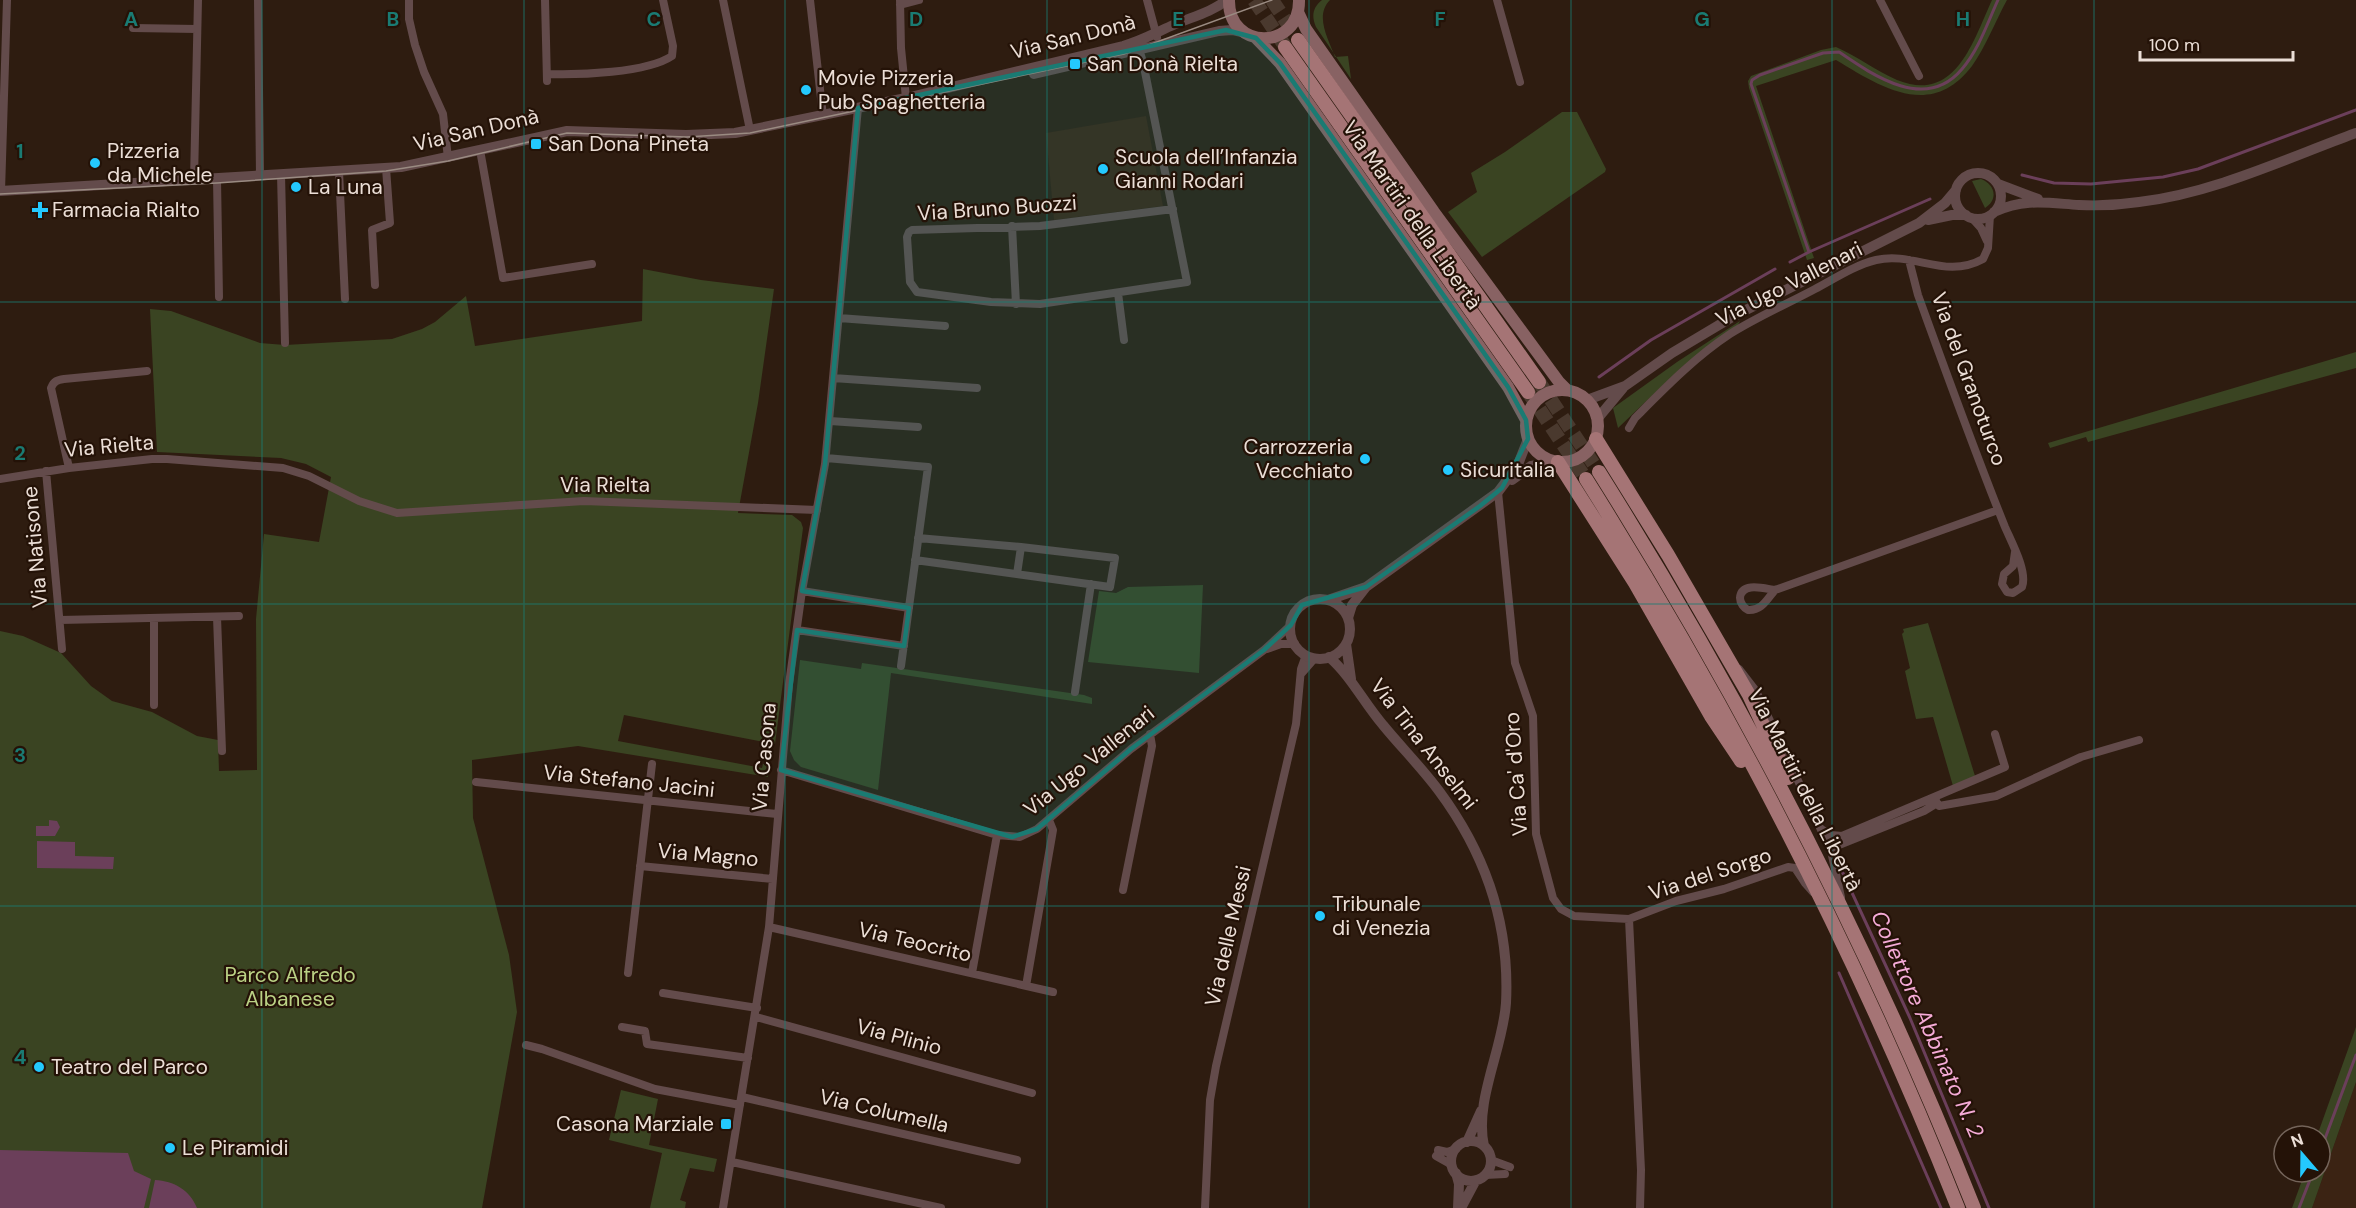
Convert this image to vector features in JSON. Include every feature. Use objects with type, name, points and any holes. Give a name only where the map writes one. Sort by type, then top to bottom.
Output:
[{"type":"main road","name":"Via San Donà","points":[[1228,0],[1233,19],[1250,35],[1266,39],[1280,35],[1292,25],[1301,5]]},
{"type":"main road","name":"Via Martiri della Libertà","points":[[1301,5],[1306,29],[1434,212],[1559,382],[1568,390]]},
{"type":"main road","name":"Via Martiri della Libertà","points":[[1250,35],[1280,63],[1508,387],[1526,420]]},
{"type":"main road","name":"Via Martiri della Libertà","points":[[1298,40],[1539,382]]},
{"type":"main road","name":"Via Martiri della Libertà","points":[[1285,47],[1528,392]]},
{"type":"main road","points":[[1556,390],[1568,390],[1587,400],[1594,408],[1598,418],[1596,439],[1590,449],[1581,457],[1570,462],[1556,462],[1543,458],[1534,450],[1528,439],[1526,420],[1536,400],[1556,390]]},
{"type":"main road","points":[[1596,439],[1749,695],[1796,795],[1820,861]]},
{"type":"main road","points":[[1556,462],[1635,583],[1711,716],[1783,822]]},
{"type":"main road","name":"Via Martiri della Libertà","points":[[1599,472],[1704,644],[1820,861],[1908,1049],[1974,1208]]},
{"type":"main road","name":"Via Martiri della Libertà","points":[[1586,479],[1681,633],[1783,822],[1823,901],[1894,1055],[1958,1208]]},
{"type":"street","points":[[1,191],[7,0]]},
{"type":"street","points":[[194,180],[198,0]]},
{"type":"street","points":[[258,0],[260,176]]},
{"type":"street","points":[[409,0],[409,19],[415,45],[424,72],[443,114],[448,158]]},
{"type":"street","points":[[545,0],[547,78],[663,63],[672,56],[673,46],[663,0]]},
{"type":"street","points":[[723,0],[750,130]]},
{"type":"street","points":[[810,0],[823,116]]},
{"type":"street","points":[[906,98],[901,48],[900,2],[919,0]]},
{"type":"street","points":[[1147,0],[1158,39]]},
{"type":"street","name":"Via San Donà","points":[[1158,39],[1169,27],[1214,9],[1228,0]]},
{"type":"street","points":[[1497,0],[1520,82]]},
{"type":"street","points":[[1880,0],[1919,76]]},
{"type":"street","points":[[134,28],[197,29]]},
{"type":"street","name":"Via San Donà","points":[[956,86],[1059,69],[1158,39],[1223,30],[1250,35]]},
{"type":"street","name":"Via San Donà","points":[[1,191],[386,168],[448,158],[540,135],[567,131],[686,135],[750,130],[1138,46]]},
{"type":"street","name":"Via Bruno Buozzi","points":[[1138,46],[1173,209],[1187,282],[1062,302],[1016,304],[917,292],[910,282],[907,237],[909,232],[916,230],[1040,226],[1173,209]]},
{"type":"street","points":[[817,510],[830,421],[858,108]]},
{"type":"street","name":"Via Ugo Vallenari","points":[[1919,223],[1948,216],[1969,216],[1978,219],[2015,203],[2109,205],[2167,198],[2223,182],[2356,133]]},
{"type":"street","points":[[480,150],[503,278],[592,264]]},
{"type":"street","points":[[375,285],[372,230],[390,223],[386,168]]},
{"type":"street","points":[[339,171],[345,298]]},
{"type":"street","name":"Via Ugo Vallenari","points":[[1598,418],[1625,386],[1672,353],[1734,316],[1919,223],[1945,203],[1965,177],[1975,173],[1989,175],[1998,184],[2044,202]]},
{"type":"street","points":[[281,174],[285,343]]},
{"type":"street","points":[[217,179],[219,297]]},
{"type":"street","points":[[1988,244],[1992,214],[2001,197],[1998,184]]},
{"type":"street","points":[[1956,190],[1958,206],[1981,228],[1988,244]]},
{"type":"street","points":[[1012,226],[1016,304]]},
{"type":"street","name":"Via Ugo Vallenari","points":[[1629,428],[1635,418],[1686,368],[1745,325],[1874,260],[1895,257],[1940,266],[1963,267],[1983,259],[1988,244]]},
{"type":"street","name":"Via del Granoturco","points":[[1909,260],[1918,295],[2015,552]]},
{"type":"street","points":[[1118,293],[1124,340]]},
{"type":"street","points":[[839,318],[945,326]]},
{"type":"street","points":[[69,468],[51,388],[53,384],[57,380],[64,379],[147,371]]},
{"type":"street","points":[[833,378],[976,388]]},
{"type":"street","name":"Via Ugo Vallenari","points":[[1587,400],[1625,386]]},
{"type":"street","points":[[830,421],[918,427]]},
{"type":"street","points":[[1500,490],[1521,459],[1528,439]]},
{"type":"street","points":[[826,458],[928,467],[901,666]]},
{"type":"street","name":"Via Rielta","points":[[0,479],[46,471],[152,459],[273,467],[309,476],[375,508],[407,514],[584,501],[817,510]]},
{"type":"street","points":[[1348,618],[1352,604],[1366,587],[1531,466],[1556,462]]},
{"type":"street","name":"Via Natisone","points":[[46,471],[62,649]]},
{"type":"street","name":"Via Ca' d'Oro","points":[[1500,490],[1515,663],[1533,716],[1534,821],[1547,880],[1556,904],[1566,913],[1574,916],[1629,919]]},
{"type":"street","name":"Via Casona","points":[[723,1208],[769,927],[787,704],[802,591],[817,510]]},
{"type":"street","points":[[1775,590],[1998,510]]},
{"type":"street","points":[[915,560],[1110,587],[1116,558],[918,538]]},
{"type":"street","points":[[1017,574],[1022,547]]},
{"type":"street","points":[[1075,692],[1091,584]]},
{"type":"street","points":[[1328,600],[1366,587]]},
{"type":"street","points":[[802,591],[909,608]]},
{"type":"street","points":[[1319,599],[1338,603],[1348,618],[1350,627],[1346,644],[1329,657],[1310,657],[1295,644],[1291,636],[1291,625],[1296,612],[1302,606],[1319,599]]},
{"type":"street","name":"Via Natisone","points":[[60,620],[239,616]]},
{"type":"street","points":[[217,617],[222,751]]},
{"type":"street","points":[[154,618],[154,705]]},
{"type":"street","name":"Via Ugo Vallenari","points":[[781,770],[997,835],[1020,837],[1049,820],[1150,734],[1264,650],[1291,625]]},
{"type":"street","points":[[797,630],[904,646]]},
{"type":"street","name":"Via Ugo Vallenari","points":[[1264,650],[1281,644],[1295,644]]},
{"type":"street","name":"Via Tina Anselmi","points":[[1346,644],[1352,682]]},
{"type":"street","points":[[1726,656],[1756,691],[1831,851],[1844,909]]},
{"type":"street","name":"Via delle Messi","points":[[1205,1208],[1210,1100],[1216,1066],[1296,724],[1302,674],[1310,657]]},
{"type":"street","name":"Via Tina Anselmi","points":[[1329,657],[1352,682],[1363,700],[1449,805],[1478,852],[1491,888],[1503,935],[1506,1003],[1503,1027],[1483,1108]]},
{"type":"street","points":[[1123,890],[1152,746],[1150,734]]},
{"type":"street","points":[[1820,828],[1831,835],[1842,836],[1936,800],[2005,767],[1995,734]]},
{"type":"street","points":[[1936,800],[1939,806],[1996,796],[2081,757],[2139,740]]},
{"type":"street","points":[[628,973],[652,764]]},
{"type":"street","name":"Via Stefano Jacini","points":[[476,782],[777,814]]},
{"type":"street","points":[[1831,851],[1839,845],[1924,811],[1936,800]]},
{"type":"street","points":[[1026,986],[1053,830],[1049,820]]},
{"type":"street","points":[[972,973],[997,835]]},
{"type":"street","name":"Via Magno","points":[[640,866],[773,879]]},
{"type":"street","name":"Via del Sorgo","points":[[1629,919],[1788,867],[1795,868],[1804,883],[1823,901]]},
{"type":"street","points":[[1629,919],[1641,1170],[1640,1208]]},
{"type":"street","name":"Via Teocrito","points":[[769,927],[1053,993]]},
{"type":"street","points":[[663,993],[756,1012]]},
{"type":"street","name":"Via Plinio","points":[[756,1012],[1032,1093]]},
{"type":"street","points":[[622,1027],[645,1031],[647,1044],[748,1059]]},
{"type":"street","points":[[526,1045],[655,1089],[741,1101]]},
{"type":"street","name":"Via Columella","points":[[741,1101],[1017,1160]]},
{"type":"street","points":[[1467,1142],[1483,1108]]},
{"type":"street","points":[[1483,1108],[1484,1146],[1491,1160],[1508,1171],[1466,1180],[1437,1153],[1456,1149],[1467,1142],[1475,1141],[1484,1146]]},
{"type":"street","points":[[1456,1149],[1454,1169],[1459,1184],[1459,1208]]},
{"type":"street","points":[[1459,1208],[1491,1160]]},
{"type":"street","points":[[732,1162],[941,1208]]},
{"type":"highlighted area","points":[[1226,30],[1256,38],[1280,63],[1508,387],[1526,420],[1528,439],[1502,488],[1480,506],[1366,587],[1302,605],[1291,625],[1264,650],[1131,749],[1037,829],[1012,837],[781,770],[797,630],[904,646],[909,608],[802,591],[825,464],[858,108]]},
{"type":"shaded area","name":"Scuola dell’Infanzia Gianni Rodari","points":[[1146,116],[1163,206],[1054,220],[1046,133]]},
{"type":"shaded area","points":[[49,820],[57,821],[60,827],[55,836],[36,836],[36,826],[49,826]]},
{"type":"shaded area","points":[[37,841],[75,842],[75,856],[114,857],[113,869],[37,868]]},
{"type":"shaded area","points":[[2356,1082],[2356,1208],[2312,1208],[2320,1184],[2332,1184],[2332,1151]]},
{"type":"shaded area","points":[[0,1150],[128,1153],[134,1171],[151,1179],[144,1208],[0,1208]]},
{"type":"shaded area","points":[[155,1180],[169,1182],[186,1191],[197,1208],[149,1208]]},
{"type":"green space","points":[[1322,0],[1330,0],[1325,6],[1323,21],[1333,53],[1316,27],[1314,19],[1315,9]]},
{"type":"green space","points":[[1992,0],[2007,0],[1981,51],[1972,66],[1956,82],[1940,92],[1923,95],[1888,88],[1836,60],[1756,86],[1814,258],[1807,260],[1749,88],[1748,81],[1751,76],[1821,50],[1836,47],[1897,80],[1917,85],[1934,83],[1948,76],[1960,64]]},
{"type":"green space","points":[[1348,56],[1351,79],[1336,57]]},
{"type":"green space","points":[[1562,112],[1577,112],[1606,169],[1605,172],[1482,257],[1448,212],[1477,192],[1471,173]]},
{"type":"green space","points":[[1981,179],[1990,185],[1994,193],[1992,201],[1985,208],[1972,181]]},
{"type":"green space","name":"Parco Alfredo Albanese","points":[[643,269],[701,280],[774,289],[758,403],[738,513],[792,515],[801,522],[803,528],[775,744],[624,715],[618,741],[762,768],[763,764],[769,765],[768,777],[578,746],[472,760],[473,818],[509,955],[517,1012],[482,1208],[0,1208],[0,631],[23,636],[61,653],[91,686],[112,701],[152,712],[197,736],[218,740],[219,771],[257,770],[256,619],[264,534],[319,542],[331,477],[306,464],[281,458],[157,452],[150,309],[171,311],[260,343],[285,345],[392,339],[435,322],[466,296],[475,346],[642,321]]},
{"type":"green space","points":[[1740,321],[1738,325],[1683,366],[1618,428],[1613,408]]},
{"type":"green space","points":[[2356,352],[2356,368],[2088,442],[2086,437],[2050,448],[2048,443]]},
{"type":"green space","points":[[1203,585],[1199,673],[1088,662],[1099,591],[1116,593],[1128,587]]},
{"type":"green space","points":[[1928,623],[1975,776],[1953,786],[1933,717],[1916,719],[1905,671],[1910,668],[1902,634],[1903,629]]},
{"type":"green space","points":[[800,660],[861,669],[862,663],[1084,695],[1092,698],[1092,704],[891,673],[878,790],[801,767],[794,760],[790,751]]},
{"type":"green space","points":[[2356,1027],[2356,1082],[2332,1151],[2332,1124],[2321,1124]]},
{"type":"green space","points":[[621,1090],[658,1099],[649,1145],[717,1159],[714,1172],[690,1168],[680,1200],[686,1202],[685,1208],[650,1208],[662,1153],[609,1140]]},
{"type":"green space","points":[[2301,1184],[2320,1184],[2312,1208],[2292,1208]]},
{"type":"waterway","points":[[1809,252],[1751,84],[1752,80],[1760,75],[1823,53],[1839,52],[1868,71],[1900,86],[1916,89],[1933,88],[1948,82],[1968,61],[1998,0]]},
{"type":"waterway","points":[[2022,175],[2054,183],[2091,184],[2163,177],[2198,169],[2356,110]]},
{"type":"waterway","points":[[1790,262],[1930,199]]},
{"type":"waterway","points":[[1599,377],[1651,340],[1775,269]]},
{"type":"waterway","name":"Collettore Abbinato N. 2","points":[[1835,856],[1910,1018],[1989,1208]]},
{"type":"waterway","points":[[1839,973],[1941,1208]]},
{"type":"waterway","points":[[2330,1124],[2356,1055]]},
{"type":"waterway","points":[[2299,1208],[2308,1184]]},
{"type":"tunnel","points":[[1254,0],[1285,46]]},
{"type":"tunnel","points":[[1272,0],[1295,35]]},
{"type":"tunnel","points":[[1539,382],[1599,472]]},
{"type":"tunnel","points":[[1528,392],[1586,479]]},
{"type":"tram line","points":[[0,194],[217,183],[386,171],[448,161],[567,133],[687,137],[750,133],[1124,54],[1272,0]]},
{"type":"place","name":"San Donà Rielta","points":[[1075,64]]},
{"type":"place","name":"Movie Pizzeria Pub Spaghetteria","points":[[806,90]]},
{"type":"place","name":"San Dona' Pineta","points":[[536,144]]},
{"type":"place","name":"Pizzeria da Michele","points":[[95,163]]},
{"type":"place","name":"Scuola dell’Infanzia Gianni Rodari","points":[[1103,169]]},
{"type":"place","name":"La Luna","points":[[296,187]]},
{"type":"place","name":"Farmacia Rialto","points":[[40,210]]},
{"type":"place","name":"Carrozzeria Vecchiato","points":[[1365,459]]},
{"type":"place","name":"Sicuritalia","points":[[1448,470]]},
{"type":"place","name":"Tribunale di Venezia","points":[[1320,916]]},
{"type":"place","name":"Teatro del Parco","points":[[39,1067]]},
{"type":"place","name":"Casona Marziale","points":[[726,1124]]},
{"type":"place","name":"Le Piramidi","points":[[170,1148]]}]
